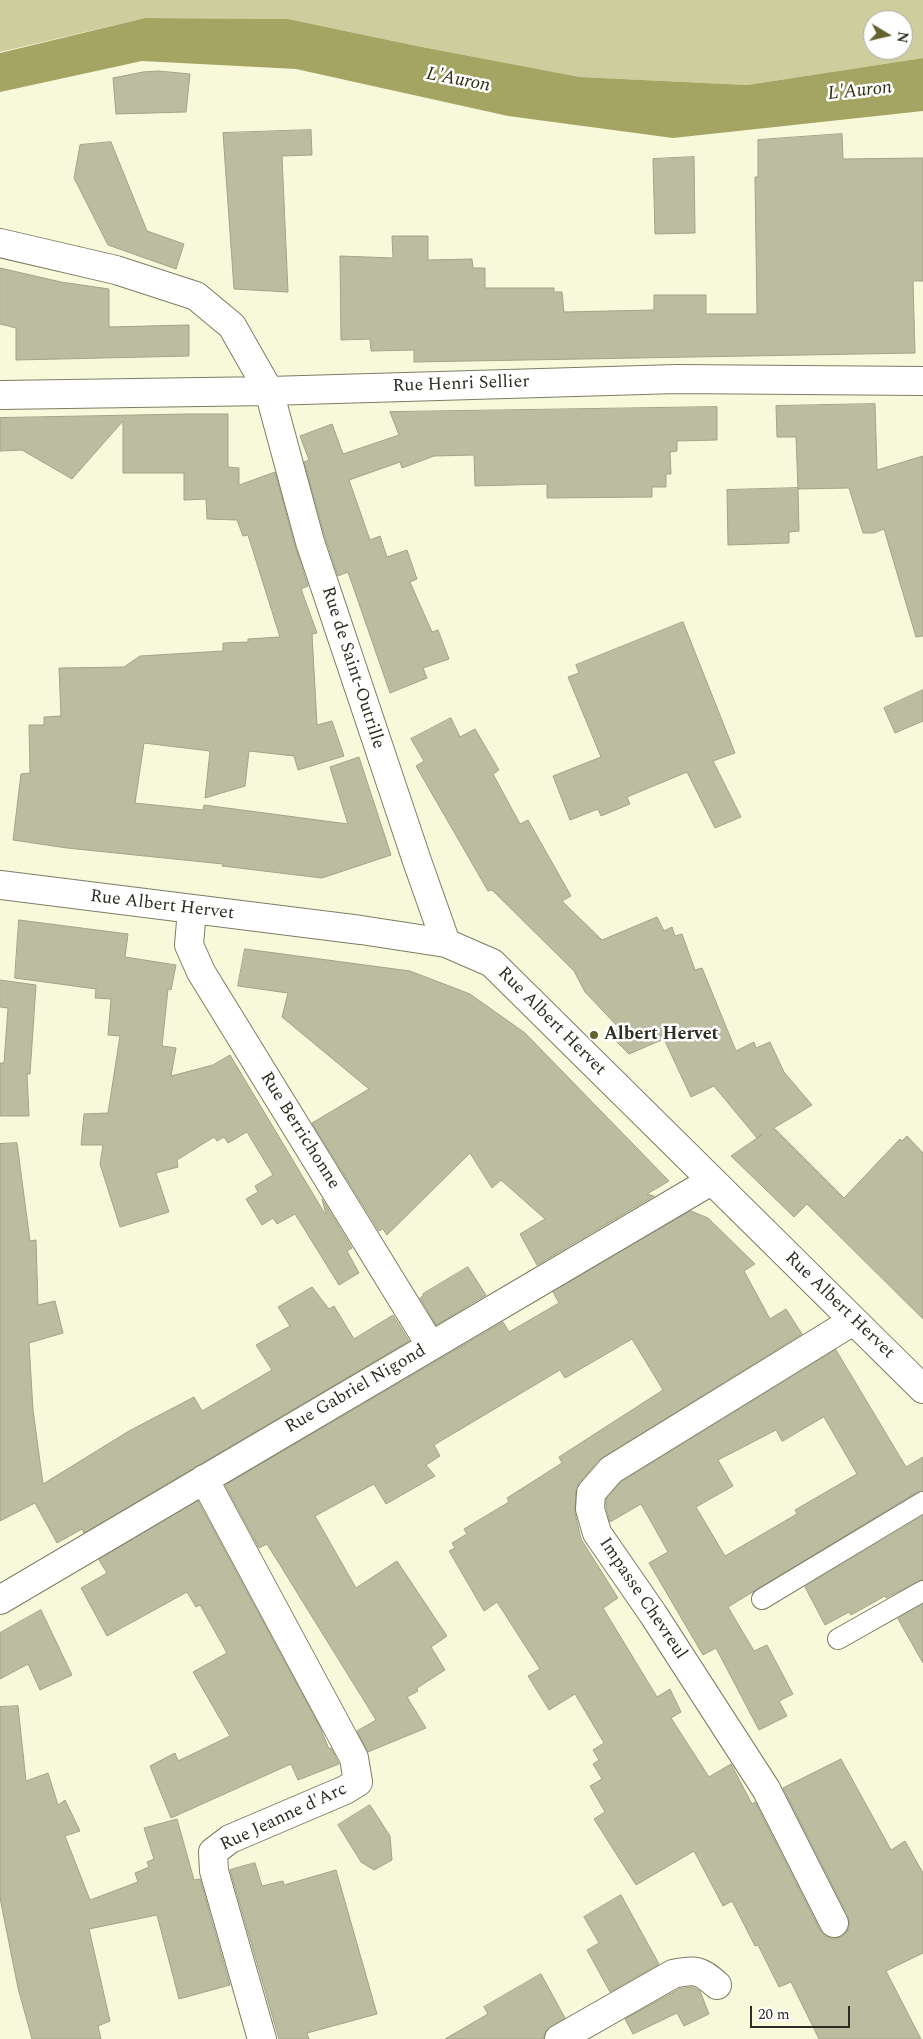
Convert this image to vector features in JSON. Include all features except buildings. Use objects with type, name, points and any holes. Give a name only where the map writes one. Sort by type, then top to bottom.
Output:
[{"type":"street","name":"Rue de Saint-Outrille","points":[[0,243],[116,270],[196,296],[232,326],[268,391],[310,542],[446,942]]},
{"type":"street","name":"Rue Henri Sellier","points":[[0,395],[268,391],[676,379],[923,381]]},
{"type":"street","name":"Rue Albert Hervet","points":[[0,885],[446,942],[492,963],[923,1389]]},
{"type":"street","name":"Rue Berrichonne","points":[[192,910],[188,946],[200,972],[431,1346]]},
{"type":"street","name":"Rue Gabriel Nigond","points":[[0,1600],[711,1181]]},
{"type":"street","name":"Impasse Chevreul","points":[[834,1923],[766,1789],[653,1614],[596,1532],[590,1509],[590,1492],[612,1470],[853,1321]]},
{"type":"street","name":"Rue Jeanne d'Arc","points":[[204,1479],[354,1758],[358,1782],[345,1790],[230,1839],[213,1852],[214,1871],[262,2039]]},
{"type":"street","points":[[559,2039],[673,1974],[690,1970],[702,1972],[717,1985]]},
{"type":"lane","points":[[762,1599],[923,1502]]},
{"type":"lane","points":[[838,1639],[923,1591]]},
{"type":"green space","points":[[0,0],[923,0],[923,58],[913,60],[913,10],[863,10],[863,60],[910,60],[747,85],[580,77],[288,19],[145,18],[0,52]]},
{"type":"water","name":"L'Auron","points":[[145,18],[288,19],[580,77],[747,85],[923,58],[923,111],[673,138],[508,116],[296,69],[142,61],[0,92],[0,53]]},
{"type":"place","name":"Albert Hervet","points":[[594,1035]]}]
